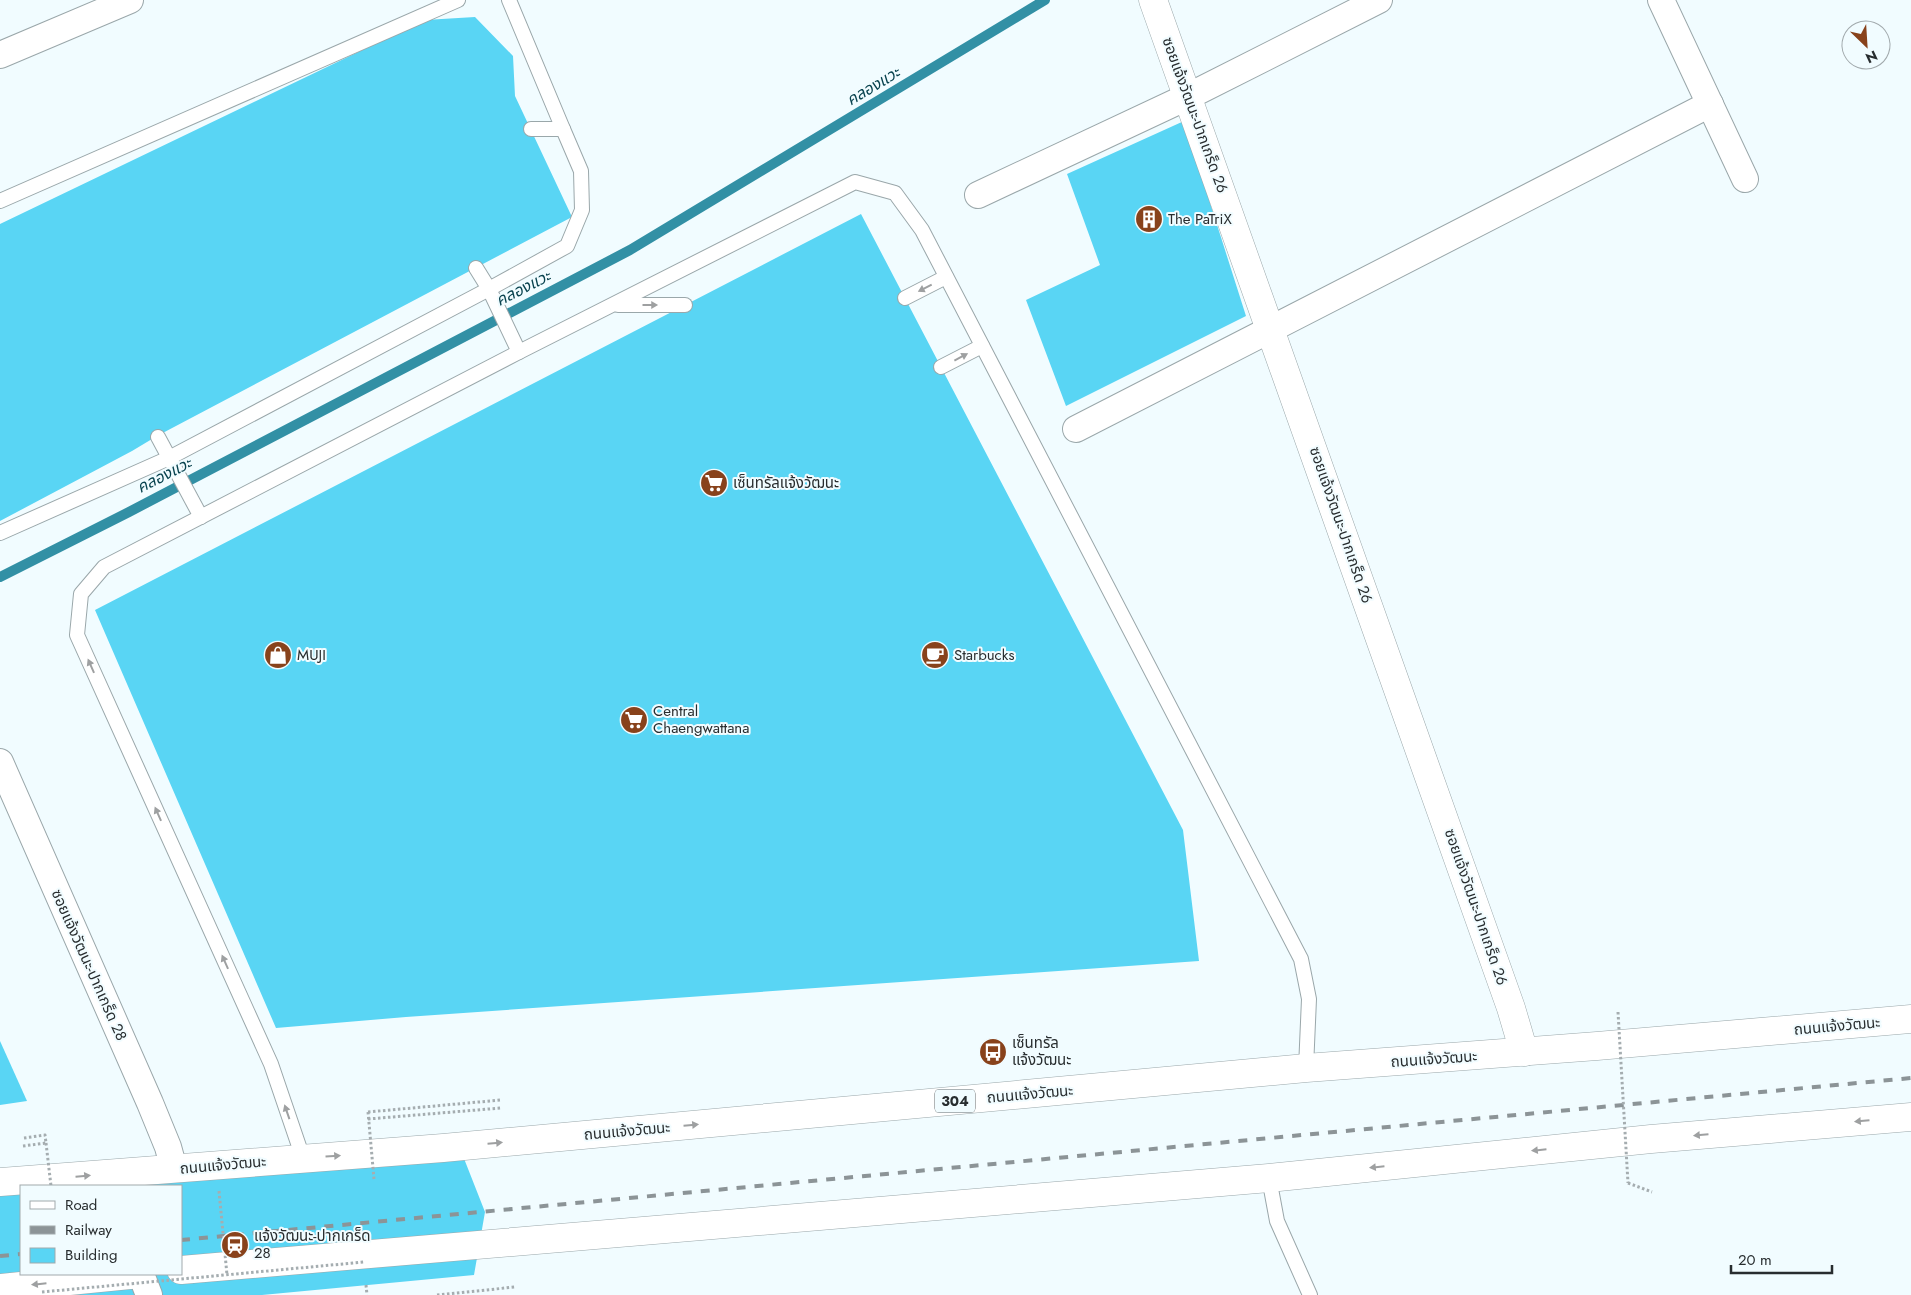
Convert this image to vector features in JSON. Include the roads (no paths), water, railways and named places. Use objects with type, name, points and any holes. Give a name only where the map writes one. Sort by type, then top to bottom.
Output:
[{"type":"main road","name":"ซอยแจ้งวัฒนะ-ปากเกร็ด 26","points":[[1153,0],[1272,330],[1511,1008],[1524,1052]]},
{"type":"main road","name":"ถนนแจ้งวัฒนะ","points":[[0,1182],[462,1146],[1306,1068],[1524,1052],[1911,1019]]},
{"type":"main road","points":[[182,1270],[1269,1178],[1652,1139],[1911,1117]]},
{"type":"main road","points":[[0,1288],[131,1275]]},
{"type":"street","points":[[0,55],[130,0]]},
{"type":"street","points":[[978,195],[1188,96],[1379,0]]},
{"type":"street","points":[[1661,0],[1745,179]]},
{"type":"street","points":[[1076,429],[1710,104]]},
{"type":"street","name":"ซอยแจ้งวัฒนะ-ปากเกร็ด 28","points":[[0,762],[150,1102],[168,1147],[174,1169]]},
{"type":"street","points":[[141,1275],[149,1295]]},
{"type":"lane","points":[[0,201],[458,0]]},
{"type":"lane","points":[[0,533],[172,463],[567,246],[582,210],[580,170],[509,0]]},
{"type":"lane","points":[[531,129],[564,129]]},
{"type":"lane","points":[[303,1158],[271,1064],[78,635],[81,594],[104,567],[519,352],[855,182],[895,193],[922,230],[1301,959],[1309,999],[1306,1068]]},
{"type":"lane","points":[[476,268],[489,289],[519,352]]},
{"type":"lane","points":[[905,298],[946,277]]},
{"type":"lane","points":[[615,305],[685,305]]},
{"type":"lane","points":[[941,367],[982,346]]},
{"type":"lane","points":[[158,437],[201,517]]},
{"type":"lane","points":[[1269,1178],[1277,1221],[1310,1295]]},
{"type":"waterway","name":"คลองแวะ","points":[[0,577],[129,512],[630,250],[1045,0]]},
{"type":"railway","points":[[182,1240],[1911,1078]]},
{"type":"railway","points":[[0,1256],[20,1254]]},
{"type":"place","name":"The PaTriX","points":[[1149,219]]},
{"type":"place","name":"เซ็นทรัลแจ้งวัฒนะ","points":[[714,483]]},
{"type":"place","name":"MUJI","points":[[278,655]]},
{"type":"place","name":"Starbucks","points":[[935,655]]},
{"type":"place","name":"Central Chaengwattana","points":[[634,720]]},
{"type":"place","name":"เซ็นทรัล แจ้งวัฒนะ","points":[[993,1052]]},
{"type":"place","name":"แจ้งวัฒนะ-ปากเกร็ด 28","points":[[235,1245]]}]
